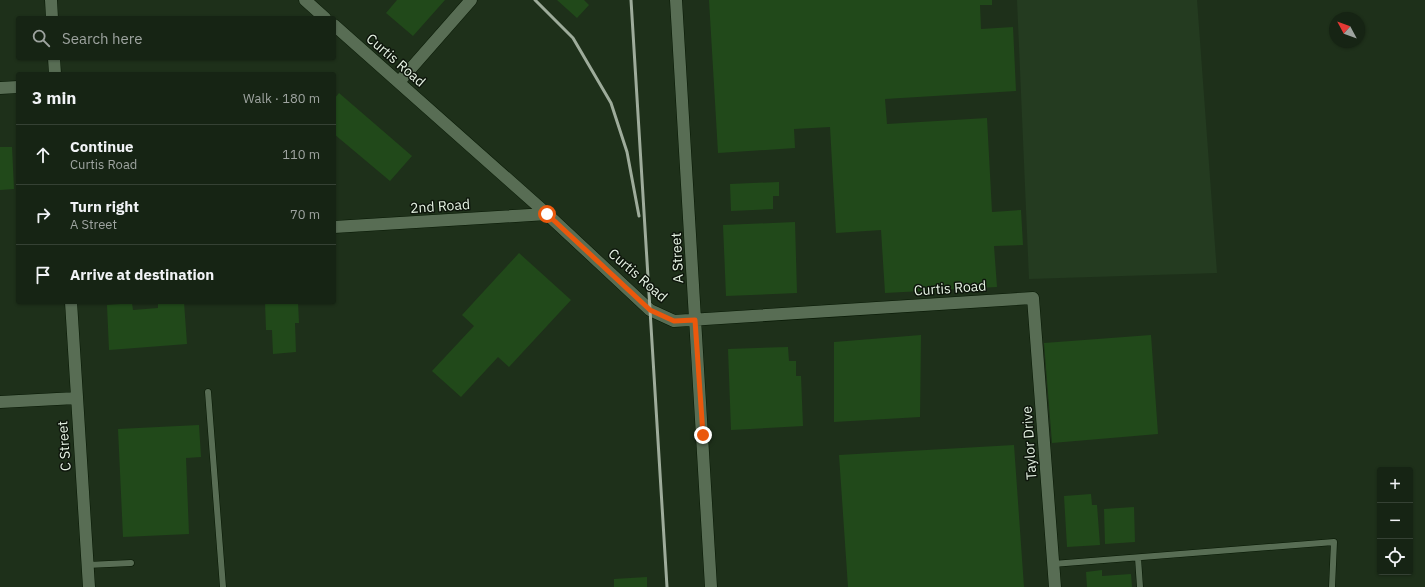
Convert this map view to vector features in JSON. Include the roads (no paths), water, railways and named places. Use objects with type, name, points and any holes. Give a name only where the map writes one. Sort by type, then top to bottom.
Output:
[{"type":"street","points":[[52,0],[52,16]]},
{"type":"street","points":[[305,0],[323,16]]},
{"type":"street","points":[[399,82],[471,0]]},
{"type":"street","name":"A Street","points":[[676,0],[712,587]]},
{"type":"street","name":"Curtis Road","points":[[336,28],[547,214],[650,310],[674,321],[1033,298]]},
{"type":"street","points":[[54,60],[55,72]]},
{"type":"street","points":[[0,88],[16,87]]},
{"type":"street","name":"2nd Road","points":[[336,227],[547,214]]},
{"type":"street","name":"Taylor Drive","points":[[1033,298],[1055,587]]},
{"type":"street","name":"C Street","points":[[71,304],[89,587]]},
{"type":"street","points":[[0,402],[76,398]]},
{"type":"lane","points":[[208,392],[223,587]]},
{"type":"lane","points":[[1054,564],[1334,542],[1332,587]]},
{"type":"lane","points":[[1138,558],[1140,587]]},
{"type":"lane","points":[[87,565],[131,563]]},
{"type":"railway","points":[[535,0],[573,38],[611,103],[627,152],[639,216]]},
{"type":"railway","points":[[631,0],[667,587]]}]
